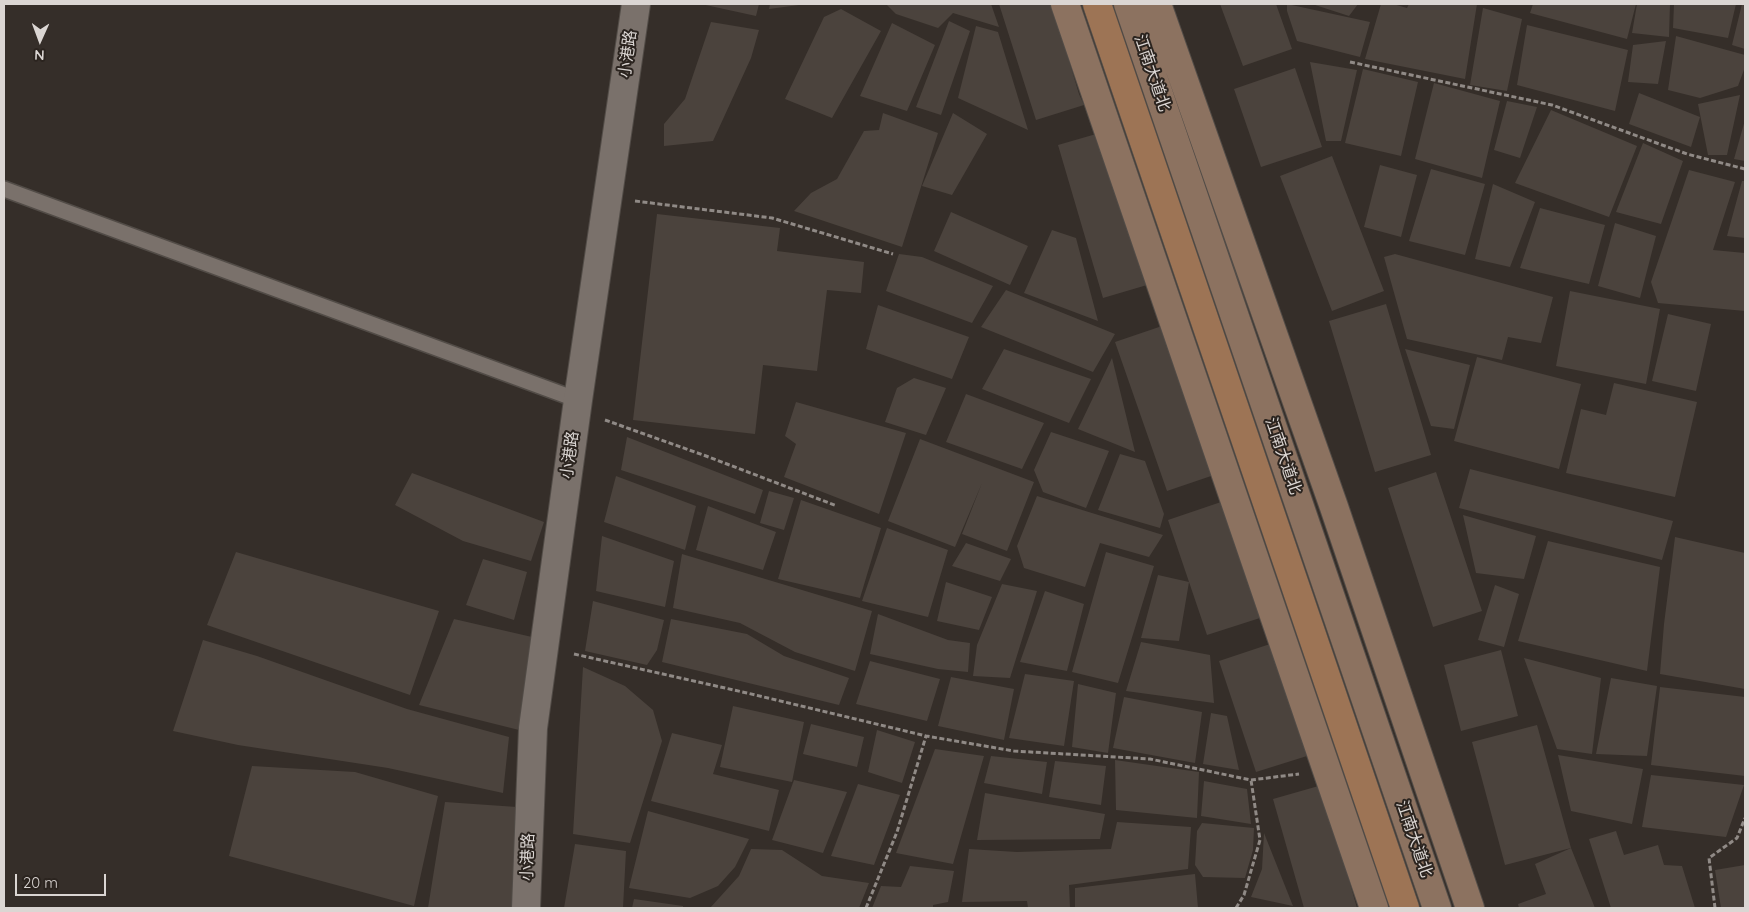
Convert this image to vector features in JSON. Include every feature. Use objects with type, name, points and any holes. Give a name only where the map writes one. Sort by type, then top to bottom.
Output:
[{"type":"main road","points":[[1065,4],[1374,908]]},
{"type":"main road","name":"江南大道北","points":[[1097,4],[1405,908]]},
{"type":"main road","name":"江南大道北","points":[[1128,4],[1437,908]]},
{"type":"main road","points":[[1157,4],[1334,508],[1470,908]]},
{"type":"street","name":"小港路","points":[[526,908],[533,728],[577,405],[636,4]]},
{"type":"lane","points":[[4,189],[577,405]]},
{"type":"path","points":[[1350,62],[1552,105],[1687,154],[1745,169]]},
{"type":"path","points":[[607,197],[772,218],[893,254]]},
{"type":"path","points":[[577,405],[837,506]]},
{"type":"path","points":[[544,646],[926,736],[1014,750],[1150,759],[1251,780],[1327,770]]},
{"type":"path","points":[[866,908],[897,832],[926,736]]},
{"type":"path","points":[[1236,908],[1244,894],[1260,840],[1251,780]]},
{"type":"path","points":[[1715,908],[1709,858],[1737,838],[1745,818]]},
{"type":"building","points":[[701,4],[759,4],[756,16]]},
{"type":"building","points":[[770,4],[799,4],[799,5],[769,9]]},
{"type":"building","points":[[886,4],[991,4],[999,27],[953,13],[938,28],[896,14]]},
{"type":"building","points":[[999,4],[1052,4],[1084,105],[1036,120]]},
{"type":"building","points":[[1220,4],[1276,4],[1292,49],[1243,66]]},
{"type":"building","points":[[1287,4],[1370,22],[1360,57],[1297,41],[1287,11]]},
{"type":"building","points":[[1312,4],[1358,4],[1349,16]]},
{"type":"building","points":[[1381,4],[1393,4],[1407,8],[1409,4],[1477,4],[1465,79],[1365,59]]},
{"type":"building","points":[[1533,4],[1636,4],[1627,39],[1530,13]]},
{"type":"building","points":[[1637,4],[1670,4],[1669,37],[1632,33]]},
{"type":"building","points":[[1674,4],[1736,4],[1728,38],[1673,28]]},
{"type":"building","points":[[1742,4],[1745,4],[1745,49],[1732,45]]},
{"type":"building","points":[[1483,8],[1522,19],[1507,91],[1470,85]]},
{"type":"building","points":[[841,9],[881,31],[832,118],[785,99],[824,17]]},
{"type":"building","points":[[949,21],[970,31],[941,115],[916,107]]},
{"type":"building","points":[[711,22],[759,30],[751,58],[713,141],[664,146],[664,124],[685,99]]},
{"type":"building","points":[[892,23],[935,45],[907,111],[860,96]]},
{"type":"building","points":[[1527,25],[1628,50],[1615,111],[1517,85]]},
{"type":"building","points":[[976,26],[998,32],[1028,130],[958,98]]},
{"type":"building","points":[[1676,36],[1745,55],[1745,67],[1738,86],[1700,98],[1668,90]]},
{"type":"building","points":[[1666,41],[1658,84],[1628,82],[1633,45]]},
{"type":"building","points":[[1310,62],[1357,70],[1341,141],[1326,141]]},
{"type":"building","points":[[1295,68],[1322,147],[1261,167],[1234,89]]},
{"type":"building","points":[[1363,69],[1418,82],[1401,156],[1345,143]]},
{"type":"building","points":[[1434,83],[1500,101],[1482,178],[1415,159]]},
{"type":"building","points":[[1639,93],[1700,117],[1691,147],[1629,124]]},
{"type":"building","points":[[1740,95],[1727,155],[1708,155],[1698,104]]},
{"type":"building","points":[[1507,101],[1537,107],[1520,158],[1494,150]]},
{"type":"building","points":[[1551,110],[1637,146],[1609,217],[1515,183]]},
{"type":"building","points":[[883,113],[938,133],[902,247],[794,211],[811,193],[837,179],[864,131],[879,130]]},
{"type":"building","points":[[953,113],[987,134],[952,195],[922,186]]},
{"type":"building","points":[[1745,120],[1745,161],[1734,159]]},
{"type":"building","points":[[1103,132],[1147,285],[1103,298],[1058,145]]},
{"type":"building","points":[[1643,143],[1683,161],[1661,224],[1616,212]]},
{"type":"building","points":[[1332,156],[1384,291],[1332,311],[1280,176]]},
{"type":"building","points":[[1380,165],[1417,175],[1401,237],[1364,227]]},
{"type":"building","points":[[1431,169],[1485,184],[1465,255],[1409,241]]},
{"type":"building","points":[[1689,170],[1735,182],[1713,250],[1745,253],[1745,311],[1658,303],[1651,282]]},
{"type":"building","points":[[1742,181],[1745,181],[1745,238],[1727,236]]},
{"type":"building","points":[[1493,184],[1535,202],[1510,267],[1475,259]]},
{"type":"building","points":[[1540,208],[1605,225],[1589,284],[1520,268]]},
{"type":"building","points":[[951,212],[1028,246],[1010,285],[934,251]]},
{"type":"building","points":[[657,214],[780,228],[777,251],[864,262],[861,293],[827,290],[817,371],[763,365],[755,434],[633,420]]},
{"type":"building","points":[[1615,223],[1656,236],[1640,298],[1598,286]]},
{"type":"building","points":[[1052,230],[1076,238],[1098,321],[1024,293]]},
{"type":"building","points":[[899,254],[922,257],[993,286],[972,323],[886,291]]},
{"type":"building","points":[[1395,254],[1553,297],[1541,343],[1508,337],[1502,360],[1407,339],[1384,257]]},
{"type":"building","points":[[1006,290],[1115,334],[1093,372],[981,327]]},
{"type":"building","points":[[1570,291],[1660,309],[1646,384],[1556,366]]},
{"type":"building","points":[[1386,304],[1431,455],[1375,472],[1329,321]]},
{"type":"building","points":[[878,305],[969,337],[952,379],[866,349]]},
{"type":"building","points":[[1668,314],[1711,324],[1696,391],[1652,381]]},
{"type":"building","points":[[1162,326],[1214,475],[1167,491],[1115,342]]},
{"type":"building","points":[[1004,349],[1091,379],[1069,423],[982,389]]},
{"type":"building","points":[[1405,349],[1470,365],[1454,429],[1431,426]]},
{"type":"building","points":[[1477,357],[1581,384],[1559,469],[1454,441]]},
{"type":"building","points":[[1112,358],[1135,452],[1078,429]]},
{"type":"building","points":[[914,378],[946,388],[926,435],[885,422],[897,388]]},
{"type":"building","points":[[1614,383],[1697,402],[1675,497],[1566,473],[1581,409],[1606,415]]},
{"type":"building","points":[[966,394],[1044,423],[1022,469],[946,442]]},
{"type":"building","points":[[796,402],[906,433],[879,514],[784,477],[796,444],[785,436]]},
{"type":"building","points":[[1051,432],[1109,451],[1086,508],[1043,492],[1034,470]]},
{"type":"building","points":[[627,437],[763,490],[755,514],[621,470]]},
{"type":"building","points":[[920,439],[1034,482],[1007,551],[962,534],[982,483],[955,547],[888,521]]},
{"type":"building","points":[[1120,454],[1145,461],[1164,514],[1160,528],[1098,510]]},
{"type":"building","points":[[1470,469],[1673,521],[1662,560],[1459,508]]},
{"type":"building","points":[[1436,472],[1482,611],[1433,627],[1388,488]]},
{"type":"building","points":[[412,473],[544,522],[531,561],[463,541],[395,505]]},
{"type":"building","points":[[616,476],[696,506],[685,550],[604,522]]},
{"type":"building","points":[[769,491],[794,498],[784,530],[760,523]]},
{"type":"building","points":[[1037,496],[1163,535],[1149,557],[1100,543],[1085,587],[1024,568],[1017,546]]},
{"type":"building","points":[[801,500],[881,528],[860,598],[778,579]]},
{"type":"building","points":[[1221,502],[1260,618],[1207,635],[1168,520]]},
{"type":"building","points":[[708,506],[776,532],[763,570],[696,550]]},
{"type":"building","points":[[1463,515],[1536,536],[1524,579],[1476,573]]},
{"type":"building","points":[[887,528],[948,550],[928,617],[862,601]]},
{"type":"building","points":[[602,536],[674,561],[665,607],[596,591]]},
{"type":"building","points":[[1675,537],[1745,553],[1745,689],[1660,674]]},
{"type":"building","points":[[1548,541],[1660,567],[1647,671],[1518,641]]},
{"type":"building","points":[[966,543],[1011,559],[1000,581],[952,566]]},
{"type":"building","points":[[236,552],[439,611],[410,695],[207,625]]},
{"type":"building","points":[[1106,552],[1154,566],[1118,683],[1072,672]]},
{"type":"building","points":[[682,554],[872,611],[855,671],[795,652],[740,623],[673,608]]},
{"type":"building","points":[[483,559],[527,572],[514,620],[466,605]]},
{"type":"building","points":[[1158,575],[1189,582],[1179,641],[1141,638]]},
{"type":"building","points":[[946,582],[992,597],[979,630],[937,621]]},
{"type":"building","points":[[1002,584],[1037,591],[1010,678],[973,676],[977,645]]},
{"type":"building","points":[[1495,585],[1519,594],[1504,647],[1478,640]]},
{"type":"building","points":[[1045,591],[1084,604],[1067,671],[1020,662]]},
{"type":"building","points":[[593,601],[664,620],[657,650],[647,665],[585,651]]},
{"type":"building","points":[[878,614],[948,640],[970,643],[968,672],[938,669],[870,654]]},
{"type":"building","points":[[454,619],[532,637],[519,730],[419,705]]},
{"type":"building","points":[[671,619],[747,634],[784,656],[849,678],[839,705],[662,662]]},
{"type":"building","points":[[203,640],[257,656],[407,709],[509,737],[503,793],[388,768],[238,745],[173,731]]},
{"type":"building","points":[[1141,642],[1210,655],[1214,703],[1126,691]]},
{"type":"building","points":[[1270,644],[1307,756],[1256,772],[1219,661]]},
{"type":"building","points":[[1501,650],[1518,716],[1461,731],[1444,665]]},
{"type":"building","points":[[1524,658],[1601,678],[1592,754],[1557,749]]},
{"type":"building","points":[[870,661],[940,679],[927,721],[856,704]]},
{"type":"building","points":[[583,667],[625,686],[653,710],[662,741],[630,843],[573,834]]},
{"type":"building","points":[[1025,674],[1074,681],[1064,746],[1009,738]]},
{"type":"building","points":[[951,677],[1014,689],[1004,740],[938,726]]},
{"type":"building","points":[[1611,678],[1657,686],[1647,756],[1596,754]]},
{"type":"building","points":[[1078,684],[1116,693],[1108,753],[1072,747]]},
{"type":"building","points":[[1660,687],[1745,697],[1745,776],[1651,765]]},
{"type":"building","points":[[1124,697],[1202,712],[1195,763],[1113,748]]},
{"type":"building","points":[[733,706],[804,722],[792,782],[720,767]]},
{"type":"building","points":[[1211,713],[1227,716],[1239,770],[1203,764]]},
{"type":"building","points":[[811,724],[864,737],[857,767],[803,754]]},
{"type":"building","points":[[1537,725],[1571,848],[1505,865],[1472,742]]},
{"type":"building","points":[[877,730],[915,742],[902,783],[868,772]]},
{"type":"building","points":[[672,733],[722,745],[713,774],[779,790],[769,831],[651,801]]},
{"type":"building","points":[[935,749],[984,756],[953,864],[896,853]]},
{"type":"building","points":[[1558,755],[1643,769],[1632,824],[1571,811]]},
{"type":"building","points":[[991,756],[1047,762],[1042,794],[984,783]]},
{"type":"building","points":[[1115,760],[1199,772],[1197,818],[1116,810]]},
{"type":"building","points":[[1055,761],[1106,766],[1101,805],[1049,797]]},
{"type":"building","points":[[252,766],[355,772],[438,796],[414,906],[229,856]]},
{"type":"building","points":[[1651,775],[1744,785],[1726,837],[1642,827]]},
{"type":"building","points":[[794,780],[847,792],[823,853],[772,840]]},
{"type":"building","points":[[1204,781],[1247,789],[1251,824],[1201,816]]},
{"type":"building","points":[[858,784],[900,795],[874,865],[831,856]]},
{"type":"building","points":[[1322,785],[1357,908],[1304,908],[1273,799]]},
{"type":"building","points":[[985,793],[1105,814],[1100,839],[977,840]]},
{"type":"building","points":[[445,802],[517,807],[514,908],[428,908]]},
{"type":"building","points":[[648,811],[749,839],[735,867],[718,886],[690,898],[629,888]]},
{"type":"building","points":[[1117,822],[1191,827],[1188,869],[1069,885],[1070,908],[1028,908],[1027,901],[962,902],[969,849],[1017,852],[1111,849]]},
{"type":"building","points":[[1202,823],[1254,828],[1253,850],[1245,878],[1203,877],[1195,865],[1197,831]]},
{"type":"building","points":[[1616,831],[1624,855],[1658,845],[1664,865],[1682,866],[1695,908],[1611,908],[1589,839]]},
{"type":"building","points":[[1264,833],[1293,906],[1251,897],[1262,869]]},
{"type":"building","points":[[575,844],[626,851],[623,908],[564,908]]},
{"type":"building","points":[[1571,848],[1595,908],[1519,908],[1518,904],[1546,894],[1535,864]]},
{"type":"building","points":[[751,849],[782,850],[822,876],[869,883],[859,908],[710,908],[739,876]]},
{"type":"building","points":[[1745,865],[1745,908],[1721,908],[1715,870]]},
{"type":"building","points":[[910,866],[954,871],[948,902],[933,905],[933,908],[872,908],[881,886],[901,887]]},
{"type":"building","points":[[1195,874],[1198,908],[1075,908],[1075,888]]},
{"type":"building","points":[[634,899],[683,906],[683,908],[632,908]]}]
